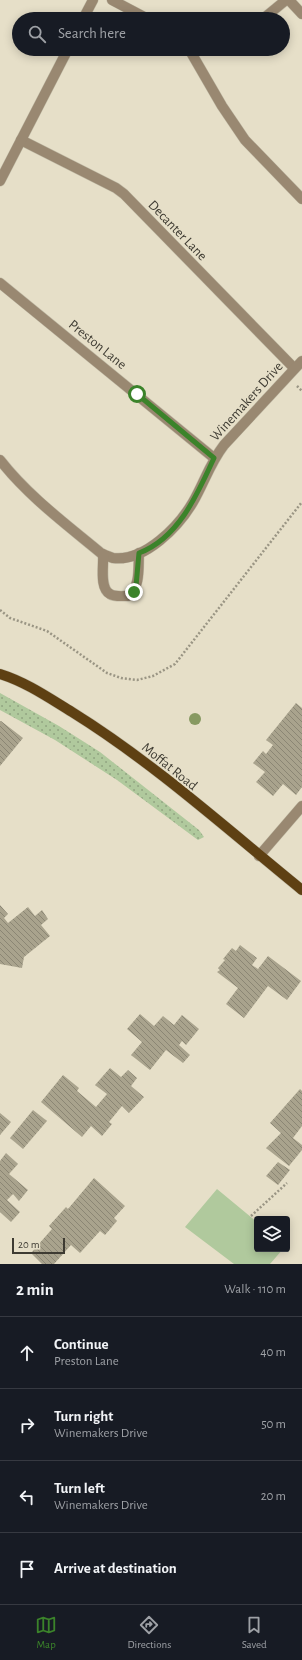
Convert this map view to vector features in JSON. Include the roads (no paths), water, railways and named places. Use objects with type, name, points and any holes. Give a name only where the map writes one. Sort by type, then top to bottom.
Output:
[{"type":"main road","name":"Moffat Road","points":[[0,668],[11,678]]},
{"type":"main road","name":"Moffat Road","points":[[0,674],[43,694],[113,738],[302,890]]},
{"type":"street","points":[[87,12],[93,0]]},
{"type":"street","points":[[112,0],[135,12]]},
{"type":"street","points":[[272,12],[288,0],[302,14]]},
{"type":"street","points":[[0,181],[64,56]]},
{"type":"street","points":[[193,56],[222,106],[245,140],[302,199]]},
{"type":"street","name":"Decanter Lane","points":[[21,140],[116,188],[124,194],[294,368]]},
{"type":"street","name":"Preston Lane","points":[[0,282],[214,458]]},
{"type":"street","name":"Winemakers Drive","points":[[103,554],[113,558],[131,556],[162,540],[178,523],[193,502],[214,458],[224,445],[302,361]]},
{"type":"street","points":[[0,460],[13,477],[28,492],[103,554],[104,582],[106,591],[111,595],[128,596],[134,592],[136,586],[139,553]]},
{"type":"street","points":[[260,856],[302,806]]}]
